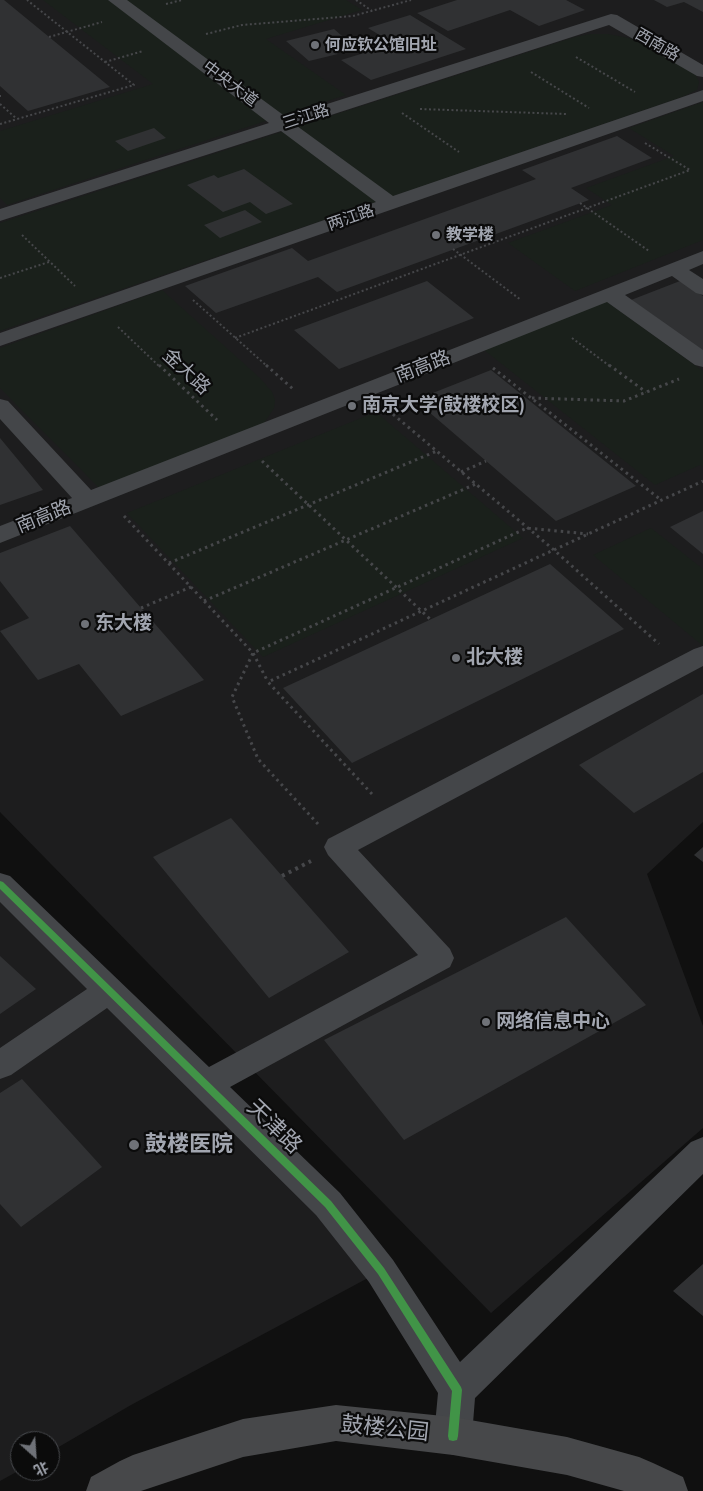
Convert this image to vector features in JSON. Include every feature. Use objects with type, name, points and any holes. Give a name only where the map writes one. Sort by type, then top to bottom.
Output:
[{"type":"main road","name":"鼓楼公园","points":[[105,1491],[133,1474],[244,1438],[336,1423],[453,1436],[567,1456],[638,1476],[669,1491]]},
{"type":"street","name":"中央大道","points":[[116,0],[391,204]]},
{"type":"street","name":"三江路","points":[[1,215],[612,19]]},
{"type":"street","name":"西南路","points":[[612,19],[703,72]]},
{"type":"street","name":"两江路","points":[[0,340],[486,170],[609,120],[703,95]]},
{"type":"street","name":"南高路","points":[[0,535],[703,257]]},
{"type":"street","points":[[674,268],[703,289]]},
{"type":"street","points":[[609,294],[703,360]]},
{"type":"street","name":"南高路","points":[[0,406],[87,500]]},
{"type":"street","points":[[206,1085],[439,958],[338,847],[693,660]]},
{"type":"street","name":"天津路","points":[[0,884],[328,1204],[381,1271],[458,1390]]},
{"type":"street","points":[[0,1065],[109,990]]},
{"type":"street","points":[[453,1436],[458,1390],[703,1152]]},
{"type":"path","points":[[0,124],[134,85],[27,0]]},
{"type":"path","points":[[356,0],[372,11]]},
{"type":"path","points":[[174,42],[242,24],[353,16],[411,0]]},
{"type":"path","points":[[235,338],[690,170],[502,54]]},
{"type":"path","points":[[575,56],[640,94]]},
{"type":"path","points":[[375,95],[486,170]]},
{"type":"path","points":[[0,104],[18,119]]},
{"type":"path","points":[[394,108],[609,120]]},
{"type":"path","points":[[580,203],[674,268]]},
{"type":"path","points":[[1,215],[96,307]]},
{"type":"path","points":[[0,278],[50,262]]},
{"type":"path","points":[[189,297],[316,410]]},
{"type":"path","points":[[469,350],[662,500]]},
{"type":"path","points":[[532,398],[624,401],[687,376]]},
{"type":"path","points":[[386,408],[527,528],[693,660]]},
{"type":"path","points":[[169,563],[437,451]]},
{"type":"path","points":[[256,456],[431,620]]},
{"type":"path","points":[[461,472],[486,461]]},
{"type":"path","points":[[268,682],[703,482]]},
{"type":"path","points":[[204,601],[476,484]]},
{"type":"path","points":[[124,516],[253,653],[268,682],[394,818]]},
{"type":"path","points":[[338,847],[258,758],[232,697],[253,653],[527,528],[588,534]]},
{"type":"path","points":[[141,608],[191,587]]},
{"type":"shaded area","name":"南京大学(鼓楼校区)","points":[[0,0],[703,0],[703,822],[647,874],[703,1026],[703,1128],[491,1313],[0,812]]},
{"type":"shaded area","points":[[43,0],[346,0],[362,10],[266,39],[346,95],[7,205],[0,198],[0,131],[153,84]]},
{"type":"shaded area","points":[[591,34],[608,34],[639,40],[695,74],[699,82],[697,90],[682,97],[0,331],[0,223],[575,37]]},
{"type":"shaded area","points":[[703,102],[703,240],[575,291],[508,243],[612,205],[586,188],[674,156],[629,128]]},
{"type":"shaded area","points":[[162,290],[260,378],[272,392],[275,400],[274,408],[261,428],[100,489],[0,388],[0,348]]},
{"type":"shaded area","points":[[596,294],[703,371],[703,467],[700,465],[655,485],[474,342]]},
{"type":"shaded area","points":[[376,412],[523,538],[263,657],[127,513]]},
{"type":"shaded area","points":[[651,528],[703,569],[703,646],[593,555]]},
{"type":"shaded area","name":"鼓楼医院","points":[[0,884],[381,1271],[131,1405],[60,1446],[60,1431],[10,1431],[10,1476],[0,1481]]},
{"type":"building","points":[[0,0],[4,0],[110,87],[28,111],[0,86]]},
{"type":"building","points":[[457,0],[566,0],[585,10],[539,26],[510,10],[448,31],[417,13]]},
{"type":"building","points":[[654,0],[703,0],[703,12],[684,2],[667,7]]},
{"type":"building","points":[[410,15],[466,49],[371,80],[341,60],[394,44],[368,28]]},
{"type":"building","name":"何应钦公馆旧址","points":[[334,29],[350,43],[331,47],[338,54],[309,61],[286,41]]},
{"type":"building","points":[[154,128],[166,138],[128,151],[115,141]]},
{"type":"building","name":"教学楼","points":[[617,136],[652,158],[571,188],[589,200],[337,292],[318,277],[216,313],[185,286],[292,248],[308,261],[536,179],[522,170]]},
{"type":"building","points":[[244,169],[293,204],[266,214],[250,202],[223,212],[187,185],[214,175],[218,178]]},
{"type":"building","points":[[245,210],[262,222],[220,238],[204,225]]},
{"type":"building","points":[[427,281],[474,318],[339,369],[294,330]]},
{"type":"building","points":[[680,281],[703,296],[703,351],[631,300]]},
{"type":"building","points":[[491,370],[636,486],[556,521],[415,400]]},
{"type":"building","points":[[0,438],[43,490],[0,505]]},
{"type":"building","points":[[703,511],[703,554],[670,527]]},
{"type":"building","name":"东大楼","points":[[70,526],[204,680],[121,716],[79,664],[38,680],[0,631],[29,618],[0,581],[0,553]]},
{"type":"building","name":"北大楼","points":[[550,564],[624,629],[352,763],[283,688]]},
{"type":"building","points":[[703,694],[703,772],[634,813],[579,765]]},
{"type":"building","points":[[231,818],[349,952],[269,998],[153,857]]},
{"type":"building","points":[[703,847],[703,862],[694,855]]},
{"type":"building","name":"网络信息中心","points":[[566,917],[646,1005],[404,1140],[324,1040]]},
{"type":"building","points":[[0,956],[36,989],[0,1014]]},
{"type":"building","points":[[22,1079],[102,1167],[21,1227],[0,1204],[0,1093]]},
{"type":"building","points":[[703,1264],[703,1316],[673,1291]]},
{"type":"cycle path","points":[[0,884],[328,1204],[381,1271],[457,1390],[453,1436]]},
{"type":"place","name":"何应钦公馆旧址","points":[[315,45]]},
{"type":"place","name":"教学楼","points":[[436,235]]},
{"type":"place","name":"南京大学(鼓楼校区)","points":[[352,406]]},
{"type":"place","name":"东大楼","points":[[85,624]]},
{"type":"place","name":"北大楼","points":[[456,658]]},
{"type":"place","name":"网络信息中心","points":[[486,1022]]},
{"type":"place","name":"鼓楼医院","points":[[134,1145]]}]
